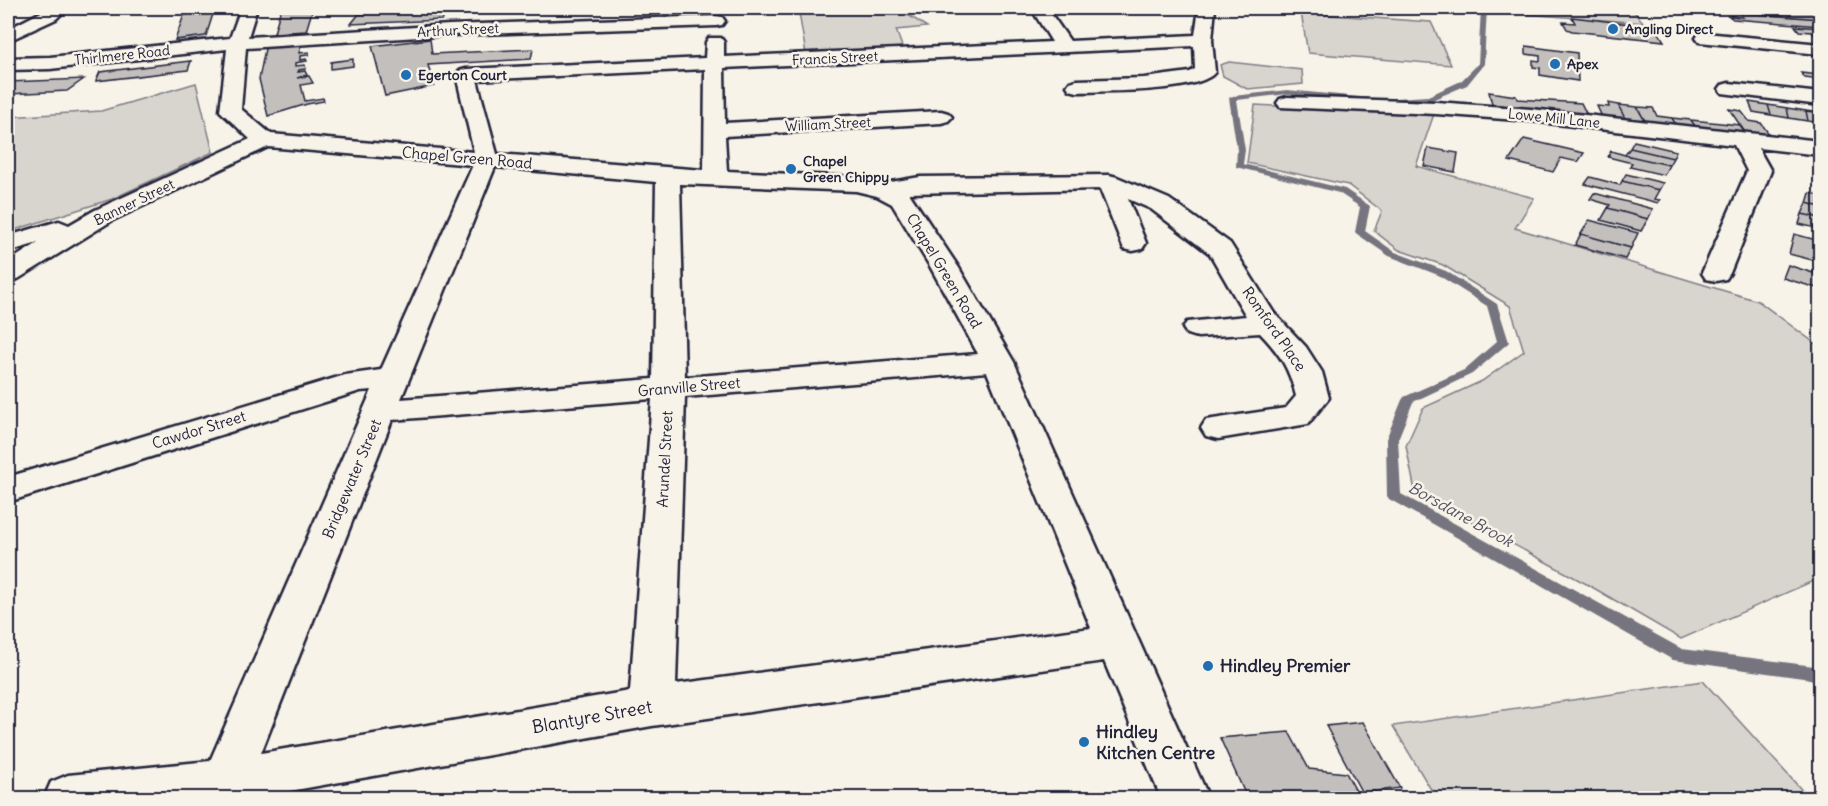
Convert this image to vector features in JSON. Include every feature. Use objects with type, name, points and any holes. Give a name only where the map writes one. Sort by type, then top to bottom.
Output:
[{"type":"street","points":[[8,36],[50,15],[59,8]]},
{"type":"street","points":[[249,8],[237,42],[230,111],[265,140]]},
{"type":"street","points":[[1039,8],[1064,46]]},
{"type":"street","points":[[1077,86],[1174,81],[1200,76],[1205,72],[1203,40],[1207,8]]},
{"type":"street","points":[[716,14],[714,64],[716,178]]},
{"type":"street","name":"Arthur Street","points":[[237,42],[716,14]]},
{"type":"street","points":[[450,30],[461,15]]},
{"type":"street","points":[[1705,38],[1821,49]]},
{"type":"street","name":"Francis Street","points":[[488,160],[466,75],[1203,40]]},
{"type":"street","name":"Thirlmere Road","points":[[8,64],[50,63],[237,42]]},
{"type":"street","points":[[1729,89],[1821,99]]},
{"type":"street","name":"Lowe Mill Lane","points":[[1287,103],[1436,108],[1531,115],[1821,148]]},
{"type":"street","name":"William Street","points":[[714,130],[941,117]]},
{"type":"street","points":[[1716,273],[1759,171],[1742,139]]},
{"type":"street","name":"Chapel Green Road","points":[[265,140],[668,176],[856,184],[885,190],[901,199],[928,239],[998,362],[1185,798]]},
{"type":"street","name":"Banner Street","points":[[8,273],[104,215],[265,140]]},
{"type":"street","name":"Bridgewater Street","points":[[222,790],[393,378],[488,160]]},
{"type":"street","name":"Arundel Street","points":[[652,707],[669,389],[668,176]]},
{"type":"street","points":[[885,190],[920,184],[1109,182],[1133,243]]},
{"type":"street","name":"Romford Place","points":[[1109,182],[1160,204],[1221,249],[1268,324],[1291,347],[1306,372],[1313,398],[1296,417],[1218,428]]},
{"type":"street","points":[[8,244],[104,215]]},
{"type":"street","points":[[1198,328],[1268,324]]},
{"type":"street","name":"Granville Street","points":[[380,411],[998,362]]},
{"type":"street","name":"Cawdor Street","points":[[8,490],[356,382],[393,378]]},
{"type":"street","name":"Blantyre Street","points":[[68,798],[222,790],[652,707],[1118,642]]},
{"type":"shaded area","points":[[1522,8],[1631,8],[1644,23],[1525,14]]},
{"type":"shaded area","points":[[899,9],[927,27],[896,30],[903,49],[806,54],[799,13]]},
{"type":"shaded area","points":[[1301,13],[1431,22],[1451,65],[1308,53]]},
{"type":"shaded area","points":[[1229,62],[1302,70],[1303,84],[1247,89],[1223,76],[1220,65]]},
{"type":"shaded area","points":[[196,83],[213,152],[112,199],[8,232],[8,117],[101,111]]},
{"type":"shaded area","points":[[1255,105],[1434,114],[1416,166],[1534,198],[1515,228],[1758,301],[1820,347],[1820,578],[1681,639],[1592,587],[1415,491],[1406,446],[1423,408],[1482,381],[1524,351],[1510,306],[1443,265],[1399,250],[1374,231],[1382,211],[1348,185],[1247,163]]},
{"type":"shaded area","points":[[1703,681],[1809,798],[1436,798],[1393,726]]},
{"type":"building","points":[[188,8],[214,8],[186,13]]},
{"type":"building","points":[[281,8],[313,8],[306,31],[274,33]]},
{"type":"building","points":[[1358,8],[1432,8],[1435,14]]},
{"type":"building","points":[[1747,8],[1817,8],[1820,11],[1820,19],[1785,16]]},
{"type":"building","points":[[214,11],[206,36],[175,40],[184,15]]},
{"type":"building","points":[[449,11],[442,20],[351,24],[359,14]]},
{"type":"building","points":[[1739,13],[1820,19],[1820,26],[1733,19],[1729,16],[1743,17]]},
{"type":"building","name":"Angling Direct","points":[[1572,17],[1655,27],[1664,41],[1572,31],[1567,29],[1563,22],[1575,23]]},
{"type":"building","points":[[1795,26],[1820,28],[1820,41],[1812,32],[1799,31]]},
{"type":"building","name":"Egerton Court","points":[[430,39],[432,54],[533,49],[531,59],[428,65],[434,86],[385,96],[372,46]]},
{"type":"building","points":[[302,42],[299,53],[309,52],[308,55],[300,56],[300,60],[306,59],[307,61],[295,63],[295,66],[305,65],[306,69],[298,72],[305,71],[307,75],[297,78],[309,76],[313,83],[301,85],[305,101],[323,98],[324,101],[268,116],[259,79],[266,44]]},
{"type":"building","name":"Apex","points":[[1526,46],[1577,53],[1578,81],[1540,75],[1540,68],[1533,67],[1533,60],[1540,61],[1540,56],[1526,54]]},
{"type":"building","points":[[353,59],[353,66],[331,69],[331,62]]},
{"type":"building","points":[[191,61],[188,70],[96,81],[100,72]]},
{"type":"building","points":[[1801,73],[1820,75],[1820,80],[1805,78]]},
{"type":"building","points":[[84,79],[67,91],[8,94],[8,82]]},
{"type":"building","points":[[1489,92],[1516,96],[1517,99],[1581,103],[1588,117],[1492,104]]},
{"type":"building","points":[[1749,102],[1768,105],[1771,115],[1753,112]]},
{"type":"building","points":[[1608,103],[1618,105],[1628,124],[1604,121],[1597,106],[1609,107]]},
{"type":"building","points":[[1618,105],[1637,107],[1648,126],[1628,124]]},
{"type":"building","points":[[1768,105],[1787,108],[1789,118],[1771,115]]},
{"type":"building","points":[[1637,107],[1653,108],[1657,116],[1672,118],[1679,130],[1648,126]]},
{"type":"building","points":[[1787,108],[1806,111],[1808,121],[1789,118]]},
{"type":"building","points":[[1729,109],[1741,111],[1749,121],[1761,123],[1774,141],[1749,138]]},
{"type":"building","points":[[1806,111],[1820,113],[1820,123],[1808,121]]},
{"type":"building","points":[[1672,118],[1691,120],[1699,132],[1679,130]]},
{"type":"building","points":[[1691,120],[1740,125],[1749,138],[1699,132]]},
{"type":"building","points":[[1524,139],[1584,153],[1578,162],[1561,158],[1553,172],[1509,161]]},
{"type":"building","points":[[1634,141],[1676,151],[1673,158],[1630,148]]},
{"type":"building","points":[[1428,148],[1458,153],[1455,172],[1424,166]]},
{"type":"building","points":[[1630,148],[1673,158],[1669,165],[1625,155]]},
{"type":"building","points":[[1611,151],[1669,165],[1664,175],[1630,167],[1632,163],[1608,157]]},
{"type":"building","points":[[1626,174],[1663,183],[1659,190],[1622,181]]},
{"type":"building","points":[[1590,177],[1620,185],[1622,181],[1659,190],[1654,199],[1660,200],[1658,203],[1585,184]]},
{"type":"building","points":[[1594,193],[1653,209],[1648,219],[1608,208],[1610,205],[1590,199]]},
{"type":"building","points":[[1810,193],[1820,195],[1820,207],[1807,203]]},
{"type":"building","points":[[1807,203],[1820,207],[1820,218],[1802,214]]},
{"type":"building","points":[[1608,208],[1648,219],[1641,231],[1601,220]]},
{"type":"building","points":[[1802,214],[1820,218],[1820,229],[1799,224]]},
{"type":"building","points":[[1589,220],[1638,233],[1631,248],[1581,234]]},
{"type":"building","points":[[1581,234],[1631,248],[1625,259],[1575,245]]},
{"type":"building","points":[[1794,234],[1820,241],[1820,262],[1789,254]]},
{"type":"building","points":[[1788,265],[1813,273],[1814,270],[1820,272],[1820,289],[1783,278]]},
{"type":"building","points":[[1363,722],[1400,788],[1362,793],[1326,726]]},
{"type":"building","points":[[1289,732],[1309,769],[1346,773],[1360,798],[1247,798],[1220,738]]},
{"type":"waterway","name":"Borsdane Brook","points":[[1484,8],[1481,64],[1464,83],[1429,98],[1380,101],[1287,92],[1233,98],[1241,150],[1239,165],[1342,191],[1365,206],[1360,232],[1392,254],[1442,273],[1492,304],[1503,342],[1468,372],[1408,400],[1392,439],[1394,496],[1679,655],[1814,673],[1820,677]]},
{"type":"place","name":"Angling Direct","points":[[1613,29]]},
{"type":"place","name":"Apex","points":[[1555,64]]},
{"type":"place","name":"Egerton Court","points":[[406,75]]},
{"type":"place","name":"Chapel Green Chippy","points":[[791,169]]},
{"type":"place","name":"Hindley Premier","points":[[1208,666]]},
{"type":"place","name":"Hindley Kitchen Centre","points":[[1084,742]]}]
